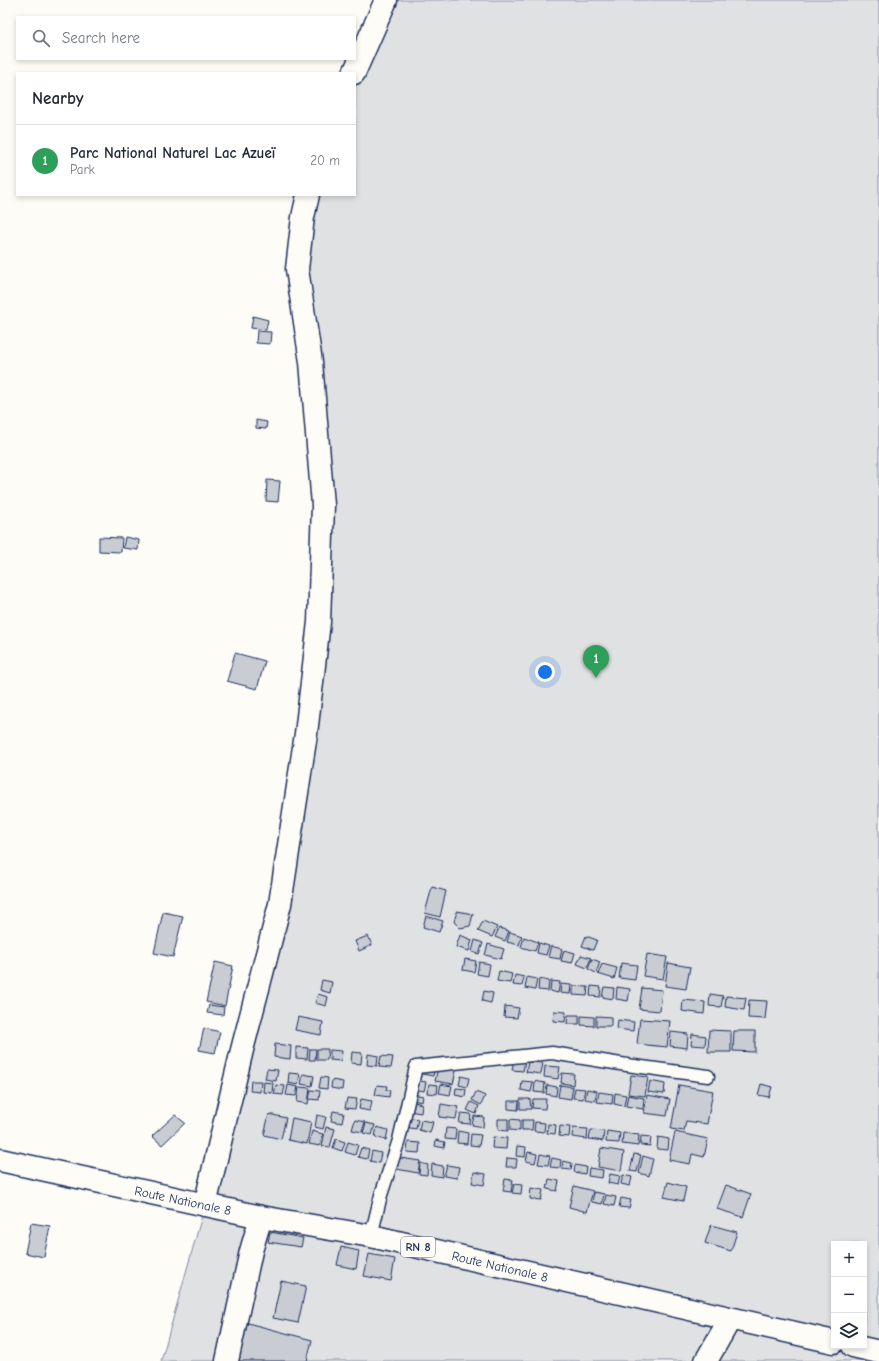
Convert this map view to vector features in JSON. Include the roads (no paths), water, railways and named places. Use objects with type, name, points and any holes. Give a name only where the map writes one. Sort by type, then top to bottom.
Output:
[{"type":"street","points":[[354,72],[386,0]]},
{"type":"street","points":[[205,1205],[242,1050],[280,904],[306,734],[319,622],[323,505],[311,362],[297,269],[303,217],[308,196]]},
{"type":"street","name":"Route Nationale 8","points":[[0,1160],[261,1217],[371,1236],[831,1341]]},
{"type":"street","points":[[227,1361],[251,1251],[261,1217]]},
{"type":"street","points":[[706,1361],[730,1319]]},
{"type":"street","points":[[866,1349],[879,1352]]},
{"type":"lane","points":[[371,1236],[381,1195],[399,1140],[416,1067],[552,1054],[708,1076]]},
{"type":"place","name":"Parc National Naturel Lac Azueï","points":[[596,678]]}]
